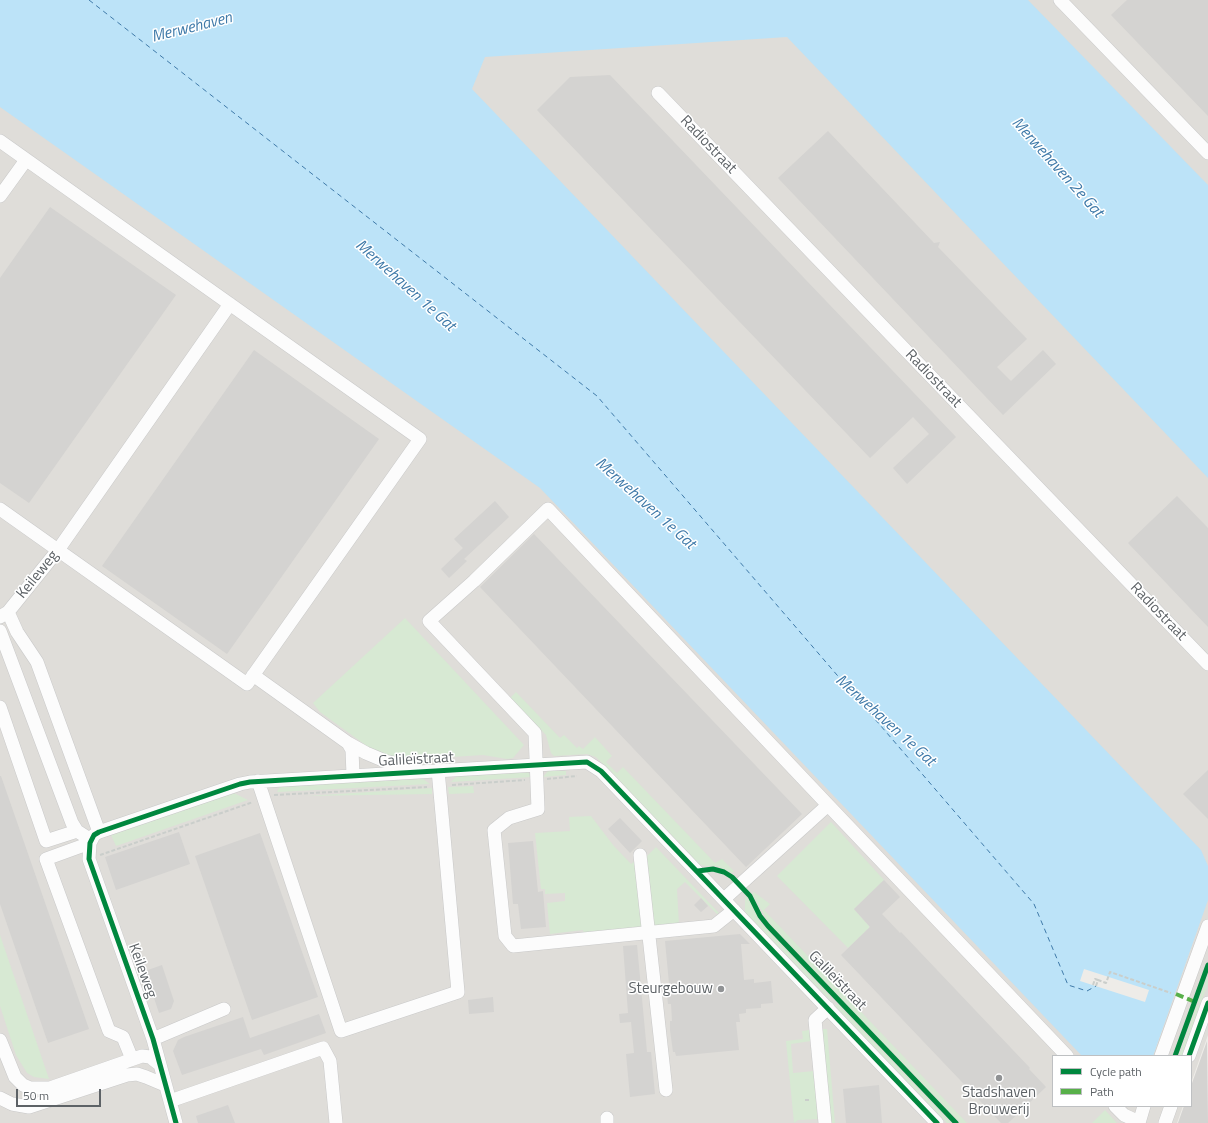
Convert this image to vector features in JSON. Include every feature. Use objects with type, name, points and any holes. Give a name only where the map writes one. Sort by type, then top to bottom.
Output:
[{"type":"street","points":[[1060,0],[1208,153]]},
{"type":"street","name":"Radiostraat","points":[[658,93],[1208,664]]},
{"type":"street","points":[[0,141],[420,440],[247,684],[0,508]]},
{"type":"street","points":[[0,196],[26,160]]},
{"type":"street","name":"Keileweg","points":[[176,1123],[153,1039],[89,859],[93,838],[37,662],[4,614],[58,550],[230,304]]},
{"type":"street","points":[[734,910],[714,926],[513,946],[505,936],[494,830],[509,818],[538,809],[535,733],[429,621],[474,581],[548,509],[1066,1055]]},
{"type":"street","points":[[0,632],[37,734],[56,778],[72,823],[77,831],[93,838]]},
{"type":"street","points":[[253,675],[348,743],[385,761],[432,771],[458,992],[341,1031],[258,781]]},
{"type":"street","points":[[0,707],[46,841],[77,831]]},
{"type":"street","points":[[348,743],[352,750],[359,775],[368,766],[365,752]]},
{"type":"street","name":"Galileïstraat","points":[[132,1059],[123,1037],[109,1031],[46,859],[93,838],[240,784],[258,781],[587,762],[596,766],[937,1123]]},
{"type":"street","points":[[724,899],[828,805]]},
{"type":"street","points":[[640,855],[666,1090]]},
{"type":"street","points":[[1161,1055],[1208,926]]},
{"type":"street","points":[[1189,1055],[1208,1003]]},
{"type":"street","points":[[825,1123],[815,1020],[828,1008]]},
{"type":"street","points":[[153,1039],[224,1009]]},
{"type":"street","points":[[0,1040],[15,1077],[23,1085],[30,1088],[50,1088],[142,1056],[150,1057],[159,1064]]},
{"type":"street","points":[[170,1101],[323,1048],[330,1061],[336,1123]]},
{"type":"street","points":[[0,1098],[12,1104],[29,1107],[127,1075],[137,1074],[165,1085]]},
{"type":"street","points":[[1116,1107],[1124,1115],[1139,1122],[1144,1107]]},
{"type":"street","points":[[1165,1123],[1171,1107]]},
{"type":"path","points":[[450,785],[536,780],[581,775]]},
{"type":"path","points":[[272,795],[434,786]]},
{"type":"path","points":[[89,859],[257,800]]},
{"type":"path","points":[[1093,985],[1095,979],[1106,983],[1110,972],[1176,994]]},
{"type":"path","points":[[1096,986],[1098,980]]},
{"type":"path","points":[[805,1100],[810,1100]]},
{"type":"shaded area","points":[[0,0],[1208,0],[1208,1035],[1192,1080],[1192,1055],[1052,1055],[1052,1107],[1183,1107],[1177,1123],[0,1123]]},
{"type":"green space","points":[[405,618],[524,745],[513,758],[507,759],[483,755],[405,760],[394,758],[371,749],[320,712],[313,703]]},
{"type":"green space","points":[[516,692],[560,738],[564,735],[577,748],[579,746],[583,749],[595,737],[612,756],[606,762],[617,773],[623,767],[715,863],[722,859],[734,871],[732,873],[717,866],[706,866],[699,864],[596,757],[587,754],[554,756],[551,753],[546,735],[510,698]]},
{"type":"green space","points":[[548,771],[566,771],[566,775],[543,777]]},
{"type":"green space","points":[[528,772],[532,777],[451,782],[457,776]]},
{"type":"green space","points":[[423,779],[430,784],[277,792],[280,786]]},
{"type":"green space","points":[[473,786],[474,793],[449,794],[448,787]]},
{"type":"green space","points":[[432,788],[432,794],[306,796]]},
{"type":"green space","points":[[234,793],[248,800],[116,846],[111,835]]},
{"type":"green space","points":[[591,816],[613,845],[631,864],[635,861],[642,928],[584,934],[583,930],[550,934],[547,903],[565,901],[565,893],[545,894],[545,889],[541,889],[535,833],[570,831],[569,817]]},
{"type":"green space","points":[[831,822],[884,880],[854,909],[869,926],[869,928],[848,948],[777,876]]},
{"type":"green space","points":[[656,847],[719,913],[717,914],[685,882],[677,889],[679,924],[652,927],[645,858]]},
{"type":"green space","points":[[754,892],[770,904],[764,910],[967,1123],[960,1123],[769,923],[752,894]]},
{"type":"green space","points":[[745,896],[750,901],[760,922],[830,996],[830,1000],[745,912]]},
{"type":"green space","points":[[0,935],[49,1079],[34,1077],[27,1073],[16,1055],[0,1006]]},
{"type":"green space","points":[[1208,976],[1208,984],[1201,1003],[1198,1002]]},
{"type":"green space","points":[[834,1005],[839,1005],[951,1123],[947,1123]]},
{"type":"green space","points":[[1197,1005],[1200,1006],[1182,1055],[1179,1055]]},
{"type":"green space","points":[[822,1029],[827,1029],[835,1123],[830,1123]]},
{"type":"green space","points":[[810,1030],[811,1041],[791,1044],[793,1073],[814,1071],[818,1119],[798,1120],[794,1123],[786,1041],[803,1039],[802,1031]]},
{"type":"green space","points":[[1105,1110],[1117,1123],[1092,1123]]},
{"type":"water","points":[[0,0],[1028,0],[1208,185],[1208,478],[787,37],[485,57],[472,89],[1201,850],[1208,866],[1208,900],[1153,1055],[1081,1055],[540,488],[0,107]]},
{"type":"pier","points":[[1084,969],[1149,990],[1145,1002],[1080,981]]},
{"type":"building","points":[[1127,0],[1208,0],[1208,116],[1111,15]]},
{"type":"building","points":[[610,75],[956,437],[907,484],[893,468],[929,434],[913,417],[870,458],[537,110],[570,77]]},
{"type":"building","points":[[828,131],[934,243],[940,242],[938,247],[1027,339],[997,367],[1011,381],[1043,350],[1056,364],[1003,415],[778,178]]},
{"type":"building","points":[[50,207],[176,295],[29,503],[0,483],[0,278]]},
{"type":"building","points":[[254,350],[379,439],[227,654],[102,566]]},
{"type":"building","points":[[1177,496],[1208,528],[1208,627],[1128,543]]},
{"type":"building","points":[[495,501],[509,517],[464,559],[467,561],[449,578],[441,569],[463,548],[454,539]]},
{"type":"building","points":[[534,534],[802,814],[746,867],[480,587]]},
{"type":"building","points":[[1208,770],[1208,819],[1183,794]]},
{"type":"building","points":[[0,776],[89,1029],[48,1043],[0,904]]},
{"type":"building","points":[[620,818],[642,841],[630,853],[608,829]]},
{"type":"building","points":[[179,832],[190,864],[116,890],[105,857]]},
{"type":"building","points":[[260,833],[318,997],[252,1020],[195,856]]},
{"type":"building","points":[[533,841],[538,892],[543,891],[546,927],[521,929],[518,904],[513,904],[508,843]]},
{"type":"building","points":[[884,880],[900,897],[882,914],[900,933],[901,932],[1030,1068],[1029,1069],[1046,1087],[1008,1123],[1001,1123],[841,955],[870,927],[854,909]]},
{"type":"building","points":[[701,898],[708,906],[701,912],[694,905]]},
{"type":"building","name":"Steurgebouw","points":[[740,934],[750,944],[741,944],[744,980],[754,979],[754,983],[771,981],[773,1003],[761,1004],[761,1008],[746,1009],[746,1013],[739,1014],[740,1022],[736,1022],[739,1050],[676,1056],[675,1052],[673,1052],[670,1030],[670,1021],[672,1021],[671,1004],[668,1004],[667,995],[670,994],[665,941]]},
{"type":"building","points":[[637,945],[647,1052],[651,1052],[655,1094],[630,1097],[626,1054],[634,1053],[631,1022],[620,1023],[619,1014],[628,1013],[623,946]]},
{"type":"building","points":[[162,965],[174,1001],[171,1009],[159,1013],[145,971]]},
{"type":"building","points":[[493,997],[494,1012],[469,1014],[468,1000]]},
{"type":"building","points":[[319,1014],[326,1033],[264,1055],[261,1049],[182,1075],[173,1051],[178,1040],[184,1037],[243,1017],[250,1038]]},
{"type":"building","points":[[1207,1041],[1208,1123],[1178,1123],[1184,1107],[1192,1107],[1192,1083]]},
{"type":"building","points":[[879,1085],[882,1123],[846,1123],[843,1089]]},
{"type":"building","points":[[228,1105],[235,1123],[198,1123],[196,1116]]},
{"type":"ferry route","points":[[89,0],[597,396],[1034,904],[1068,985],[1087,991],[1096,986]]},
{"type":"marked path","points":[[1176,994],[1195,1002]]},
{"type":"cycle path","points":[[176,1123],[153,1039],[89,859],[90,843],[94,835],[240,784],[250,782],[587,762],[601,771],[937,1123]]},
{"type":"cycle path","points":[[698,871],[713,869],[724,872],[732,877],[750,896],[760,916],[768,926],[956,1123]]},
{"type":"cycle path","points":[[1175,1055],[1208,965]]},
{"type":"cycle path","points":[[1189,1055],[1208,1003]]},
{"type":"place","name":"Steurgebouw","points":[[721,989]]},
{"type":"place","name":"Stadshaven Brouwerij","points":[[999,1078]]},
{"type":"water label","name":"Merwehaven","points":[[192,28]]},
{"type":"water label","name":"Merwehaven 2e Gat","points":[[1057,168]]},
{"type":"water label","name":"Merwehaven 1e Gat","points":[[405,286]]},
{"type":"water label","name":"Merwehaven 1e Gat","points":[[645,504]]},
{"type":"water label","name":"Merwehaven 1e Gat","points":[[885,721]]}]
